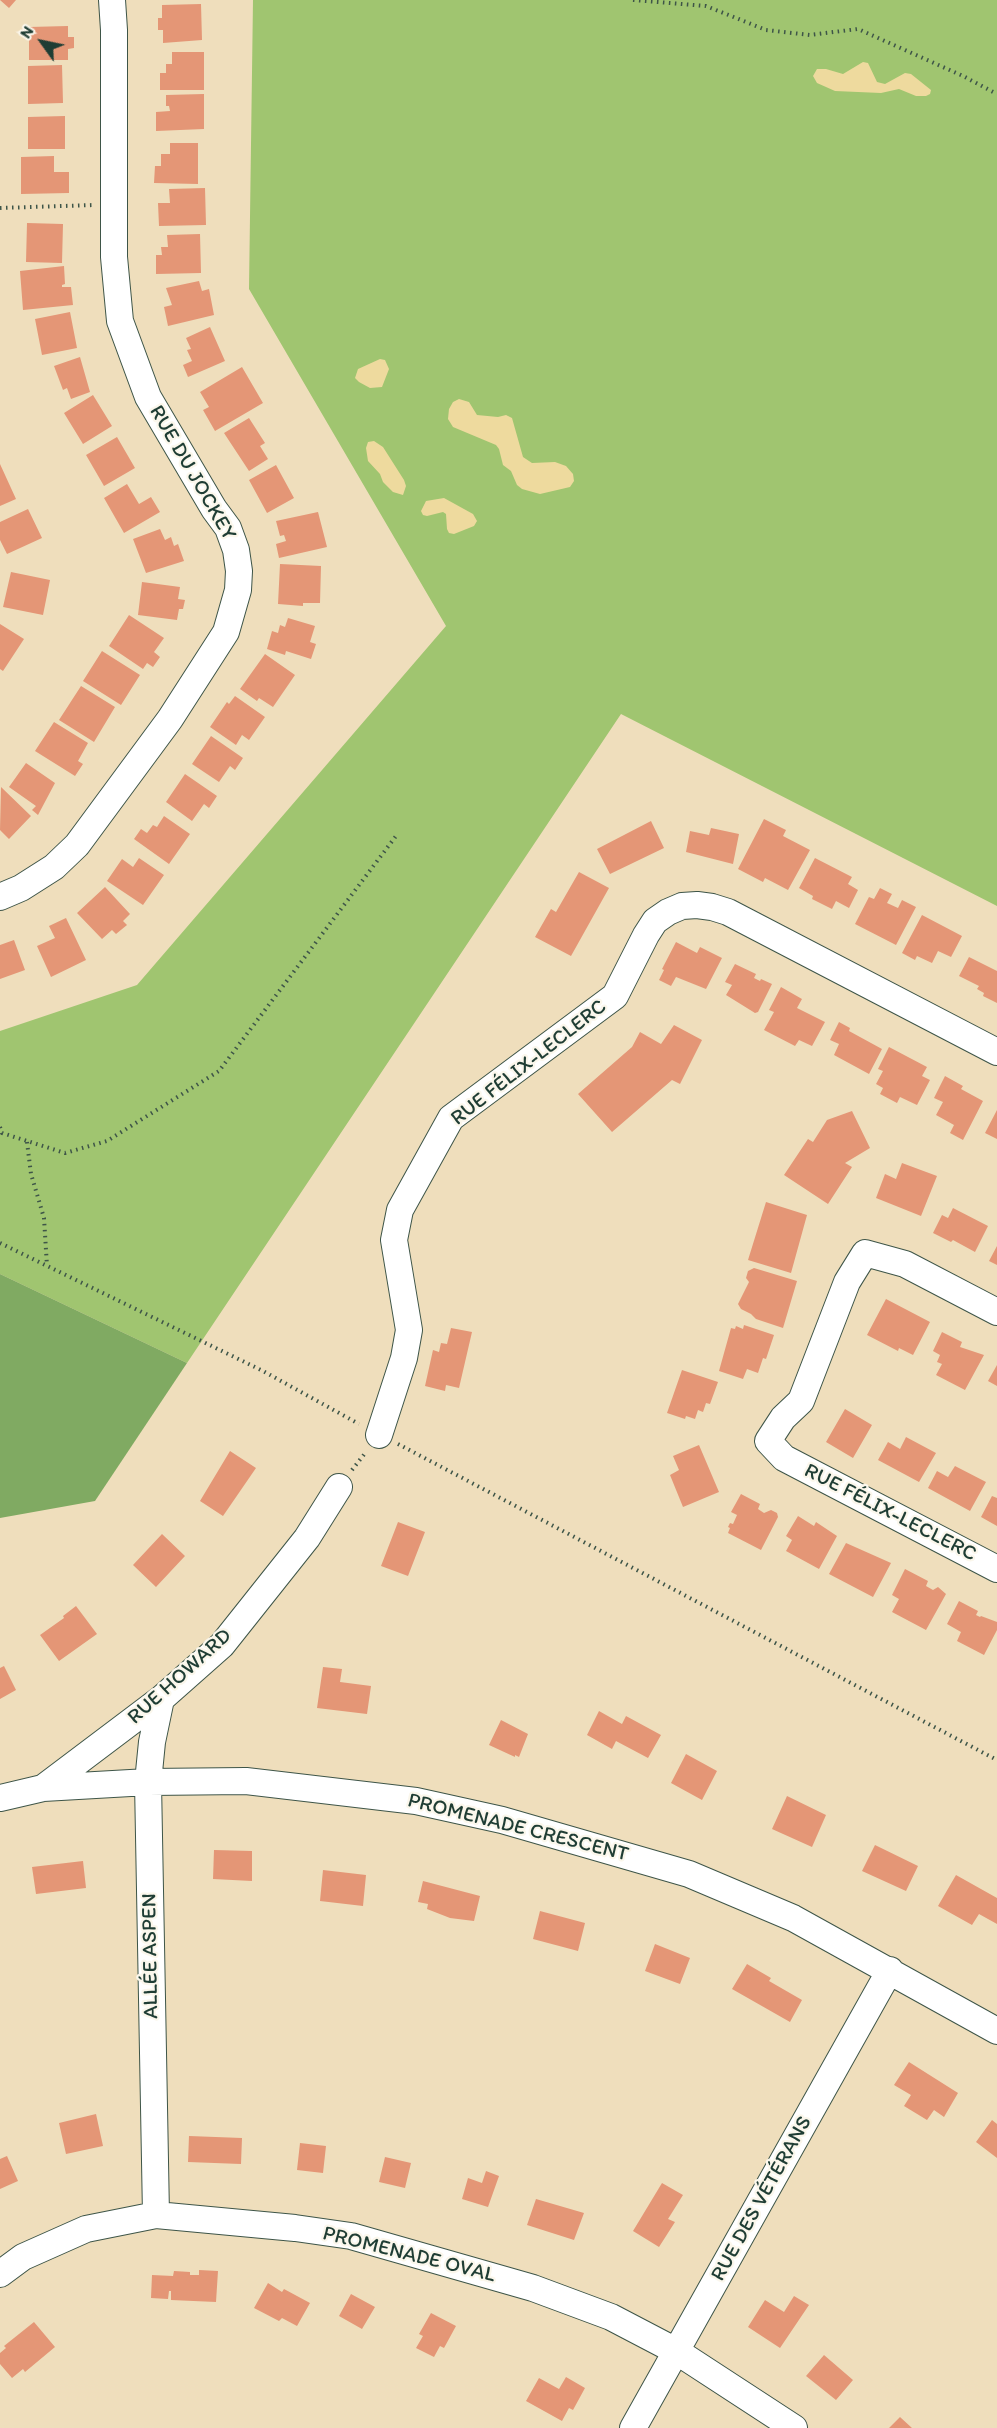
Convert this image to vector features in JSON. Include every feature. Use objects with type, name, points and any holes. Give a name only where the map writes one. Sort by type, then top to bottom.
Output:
[{"type":"street","name":"RUE DU JOCKEY","points":[[0,897],[21,888],[54,867],[77,844],[170,719],[226,632],[238,590],[239,571],[236,550],[228,528],[214,509],[148,397],[120,321],[114,257],[112,0]]},
{"type":"street","name":"RUE FÉLIX-LECLERC","points":[[379,1435],[404,1358],[409,1330],[394,1240],[400,1210],[451,1118],[615,996],[646,934],[656,921],[668,912],[682,906],[697,905],[728,912],[997,1052]]},
{"type":"street","name":"RUE FÉLIX-LECLERC","points":[[997,1312],[905,1264],[865,1253],[847,1282],[801,1401],[783,1418],[768,1441],[784,1458],[997,1569]]},
{"type":"street","name":"RUE HOWARD","points":[[43,1788],[161,1699],[222,1645],[307,1538],[339,1487]]},
{"type":"street","name":"ALLÉE ASPEN","points":[[156,2215],[148,1782],[152,1742],[161,1699]]},
{"type":"street","name":"PROMENADE CRESCENT","points":[[0,1798],[43,1788],[148,1782],[246,1781],[416,1801],[502,1820],[689,1874],[793,1918],[997,2031]]},
{"type":"street","name":"RUE DES VÉTÉRANS","points":[[633,2428],[890,1970]]},
{"type":"street","name":"PROMENADE OVAL","points":[[0,2274],[23,2257],[86,2229],[156,2215],[295,2228],[351,2236],[533,2288],[611,2317],[676,2351],[794,2428]]},
{"type":"path","points":[[633,0],[706,6],[766,30],[810,35],[858,29],[963,76],[997,94]]},
{"type":"path","points":[[0,208],[114,205]]},
{"type":"path","points":[[0,1127],[2,1133],[65,1153],[107,1141],[219,1071],[396,836]]},
{"type":"path","points":[[27,1142],[31,1174],[44,1218],[47,1266]]},
{"type":"path","points":[[0,1243],[263,1371],[379,1435],[997,1760]]},
{"type":"path","points":[[339,1487],[379,1435]]},
{"type":"green space","points":[[253,0],[997,0],[997,906],[621,714],[187,1363],[0,1274],[0,1031],[137,985],[446,626],[249,289]]},
{"type":"green space","points":[[0,1274],[187,1363],[95,1501],[0,1518]]},
{"type":"sand","points":[[863,62],[868,63],[877,82],[885,84],[905,73],[911,74],[931,90],[930,94],[916,96],[899,89],[881,93],[835,91],[817,83],[813,76],[817,69],[843,74]]},
{"type":"sand","points":[[380,359],[385,360],[389,369],[382,387],[370,388],[355,378],[358,369]]},
{"type":"sand","points":[[459,399],[469,402],[477,415],[498,417],[506,415],[512,418],[523,457],[532,463],[555,462],[566,466],[573,474],[574,481],[570,487],[540,494],[522,489],[517,485],[511,471],[503,465],[496,445],[453,427],[448,419],[449,409],[453,402]]},
{"type":"sand","points":[[374,441],[383,447],[404,480],[406,486],[403,495],[393,492],[368,461],[366,448],[368,442]]},
{"type":"sand","points":[[444,498],[473,514],[477,521],[474,526],[454,534],[449,533],[446,514],[443,512],[423,515],[421,511],[426,501]]},
{"type":"building","points":[[0,0],[16,0],[9,8]]},
{"type":"building","points":[[201,4],[202,40],[163,43],[163,30],[158,30],[158,18],[162,18],[162,5]]},
{"type":"building","points":[[68,26],[68,37],[74,37],[74,48],[68,49],[68,60],[29,60],[29,27]]},
{"type":"building","points":[[172,52],[204,52],[204,90],[160,90],[160,73],[166,73],[166,64],[172,64]]},
{"type":"building","points":[[62,65],[63,103],[28,104],[28,66]]},
{"type":"building","points":[[204,94],[204,129],[156,131],[156,112],[170,111],[169,106],[166,106],[166,95]]},
{"type":"building","points":[[65,116],[65,149],[28,149],[28,117]]},
{"type":"building","points":[[170,143],[198,143],[198,184],[154,183],[155,166],[161,166],[161,154],[170,154]]},
{"type":"building","points":[[54,156],[54,172],[69,172],[69,193],[21,194],[21,157]]},
{"type":"building","points":[[205,188],[206,225],[159,226],[158,203],[170,203],[169,189]]},
{"type":"building","points":[[27,223],[63,224],[62,263],[26,262]]},
{"type":"building","points":[[200,234],[201,273],[156,274],[156,255],[162,255],[161,247],[168,247],[167,235]]},
{"type":"building","points":[[64,266],[65,284],[62,287],[71,287],[73,305],[23,310],[20,271]]},
{"type":"building","points":[[199,281],[202,291],[209,289],[214,315],[168,326],[164,307],[172,305],[166,288]]},
{"type":"building","points":[[70,312],[77,348],[42,355],[35,319]]},
{"type":"building","points":[[210,327],[225,361],[188,377],[183,365],[192,361],[187,350],[191,349],[186,338]]},
{"type":"building","points":[[80,357],[90,392],[71,399],[67,388],[63,390],[54,366]]},
{"type":"building","points":[[242,367],[263,403],[215,431],[203,410],[209,407],[200,392]]},
{"type":"building","points":[[93,395],[112,426],[83,444],[64,413]]},
{"type":"building","points":[[249,418],[265,443],[260,446],[268,459],[249,471],[224,433]]},
{"type":"building","points":[[117,437],[135,468],[104,486],[86,455]]},
{"type":"building","points":[[0,464],[16,499],[0,506]]},
{"type":"building","points":[[276,465],[294,498],[267,513],[249,480]]},
{"type":"building","points":[[127,484],[139,504],[151,497],[160,512],[124,533],[104,498]]},
{"type":"building","points":[[28,509],[42,538],[7,554],[0,540],[0,522]]},
{"type":"building","points":[[318,512],[327,547],[279,558],[276,544],[286,541],[284,535],[280,536],[276,521]]},
{"type":"building","points":[[160,529],[165,540],[171,537],[174,546],[178,544],[184,561],[146,573],[133,539]]},
{"type":"building","points":[[280,564],[321,566],[320,603],[303,603],[303,606],[278,604]]},
{"type":"building","points":[[11,572],[50,580],[43,615],[3,607]]},
{"type":"building","points":[[142,582],[180,587],[178,599],[185,600],[183,609],[179,609],[177,620],[138,615]]},
{"type":"building","points":[[129,615],[164,638],[154,652],[160,657],[153,667],[147,663],[143,669],[109,646]]},
{"type":"building","points":[[288,618],[315,626],[310,642],[316,644],[311,659],[286,651],[285,655],[267,649],[272,631],[278,633],[280,625],[285,627]]},
{"type":"building","points":[[0,624],[24,639],[3,671],[0,669]]},
{"type":"building","points":[[102,651],[140,675],[121,705],[83,681]]},
{"type":"building","points":[[265,654],[295,675],[273,707],[259,698],[257,701],[240,689]]},
{"type":"building","points":[[81,686],[115,707],[94,742],[59,720]]},
{"type":"building","points":[[235,696],[265,717],[249,740],[242,735],[236,745],[210,727],[227,702],[229,704]]},
{"type":"building","points":[[54,722],[88,743],[78,761],[83,764],[75,776],[35,751]]},
{"type":"building","points":[[211,736],[243,758],[235,770],[230,766],[219,782],[192,764]]},
{"type":"building","points":[[26,763],[55,783],[38,815],[32,810],[36,806],[9,787]]},
{"type":"building","points":[[185,774],[217,796],[209,808],[204,804],[192,821],[166,802]]},
{"type":"building","points":[[1,787],[31,816],[9,839],[0,830]]},
{"type":"building","points":[[164,816],[190,834],[169,864],[134,839],[141,829],[147,833],[153,825],[157,827]]},
{"type":"building","points":[[764,819],[786,830],[783,836],[810,850],[788,890],[765,878],[763,882],[738,869]]},
{"type":"building","points":[[651,821],[664,848],[610,874],[597,849]]},
{"type":"building","points":[[711,828],[739,834],[733,864],[686,852],[690,831],[709,835]]},
{"type":"building","points":[[139,858],[164,875],[143,905],[107,881],[122,859],[133,867]]},
{"type":"building","points":[[815,858],[852,877],[848,884],[858,890],[849,908],[836,901],[832,909],[812,899],[813,896],[799,888]]},
{"type":"building","points":[[579,872],[609,888],[571,956],[535,937],[551,909],[556,912]]},
{"type":"building","points":[[105,887],[130,914],[123,921],[127,925],[116,934],[112,930],[102,939],[77,913]]},
{"type":"building","points":[[880,888],[892,894],[887,903],[898,908],[902,900],[916,907],[896,945],[855,924],[869,897],[874,899]]},
{"type":"building","points":[[922,915],[962,936],[951,957],[938,951],[932,963],[917,956],[915,960],[902,953]]},
{"type":"building","points":[[66,918],[86,960],[51,977],[37,946],[55,938],[49,926]]},
{"type":"building","points":[[14,940],[25,970],[0,979],[0,945]]},
{"type":"building","points":[[676,942],[697,953],[700,947],[722,958],[706,989],[676,977],[671,986],[659,980]]},
{"type":"building","points":[[969,957],[997,971],[997,1003],[983,996],[984,993],[977,989],[979,986],[959,976]]},
{"type":"building","points":[[735,964],[756,974],[754,978],[772,984],[758,1012],[755,1013],[726,995],[732,985],[725,982]]},
{"type":"building","points":[[781,987],[802,999],[797,1008],[825,1022],[812,1046],[799,1040],[795,1046],[764,1030],[774,1012],[769,1010]]},
{"type":"building","points":[[839,1022],[850,1028],[849,1031],[882,1049],[869,1074],[834,1055],[839,1044],[830,1040]]},
{"type":"building","points":[[674,1025],[702,1040],[680,1084],[672,1080],[612,1132],[578,1094],[632,1047],[640,1032],[661,1044]]},
{"type":"building","points":[[889,1047],[927,1067],[922,1076],[930,1080],[917,1105],[900,1097],[897,1103],[880,1094],[883,1088],[876,1084],[883,1071],[878,1069]]},
{"type":"building","points":[[945,1076],[963,1086],[961,1089],[983,1101],[963,1140],[950,1133],[954,1125],[936,1115],[943,1102],[934,1098]]},
{"type":"building","points":[[997,1110],[997,1139],[985,1133]]},
{"type":"building","points":[[852,1111],[870,1148],[845,1163],[852,1167],[828,1204],[784,1175],[808,1139],[813,1142],[827,1120]]},
{"type":"building","points":[[902,1163],[937,1176],[921,1216],[876,1198],[885,1174],[896,1179]]},
{"type":"building","points":[[766,1202],[807,1215],[791,1273],[748,1260]]},
{"type":"building","points":[[953,1208],[988,1226],[975,1252],[953,1240],[951,1242],[933,1233],[942,1215],[948,1218]]},
{"type":"building","points":[[997,1246],[997,1265],[989,1261]]},
{"type":"building","points":[[754,1268],[797,1281],[783,1328],[756,1319],[741,1309],[738,1304],[749,1282],[746,1278],[748,1271]]},
{"type":"building","points":[[886,1299],[930,1322],[913,1355],[899,1348],[898,1351],[867,1335]]},
{"type":"building","points":[[744,1325],[774,1335],[766,1359],[763,1358],[758,1373],[747,1369],[743,1379],[719,1371],[731,1328],[735,1329],[736,1326],[743,1329]]},
{"type":"building","points":[[451,1328],[472,1332],[459,1388],[446,1385],[445,1391],[425,1386],[433,1350],[439,1352],[441,1343],[447,1344]]},
{"type":"building","points":[[942,1332],[962,1342],[960,1347],[984,1355],[965,1390],[936,1375],[942,1364],[937,1362],[940,1355],[933,1351]]},
{"type":"building","points":[[997,1365],[997,1386],[988,1381]]},
{"type":"building","points":[[682,1370],[718,1382],[710,1404],[706,1403],[703,1412],[698,1410],[695,1419],[686,1416],[685,1419],[667,1413]]},
{"type":"building","points":[[845,1409],[872,1425],[853,1458],[826,1442]]},
{"type":"building","points":[[906,1437],[936,1453],[919,1482],[878,1460],[888,1442],[900,1449]]},
{"type":"building","points":[[699,1445],[719,1492],[683,1507],[670,1475],[679,1470],[673,1456]]},
{"type":"building","points":[[230,1451],[256,1468],[223,1516],[200,1501]]},
{"type":"building","points":[[955,1466],[986,1482],[970,1511],[928,1488],[937,1471],[948,1477]]},
{"type":"building","points":[[741,1494],[760,1504],[758,1509],[764,1513],[771,1510],[777,1513],[778,1517],[761,1550],[728,1533],[730,1523],[733,1524],[737,1515],[731,1512]]},
{"type":"building","points":[[992,1496],[997,1498],[997,1526],[981,1517]]},
{"type":"building","points":[[798,1516],[814,1526],[816,1522],[837,1536],[819,1569],[786,1551],[792,1540],[786,1536]]},
{"type":"building","points":[[398,1522],[425,1532],[408,1576],[381,1566]]},
{"type":"building","points":[[162,1534],[185,1556],[156,1587],[133,1565]]},
{"type":"building","points":[[846,1543],[891,1563],[873,1597],[829,1574]]},
{"type":"building","points":[[905,1569],[928,1581],[926,1586],[933,1590],[938,1587],[946,1594],[926,1630],[892,1612],[899,1599],[892,1595]]},
{"type":"building","points":[[959,1601],[978,1611],[976,1615],[997,1622],[997,1630],[984,1655],[957,1641],[961,1632],[947,1624]]},
{"type":"building","points":[[76,1606],[97,1634],[59,1661],[40,1635],[64,1618],[63,1616]]},
{"type":"building","points":[[4,1666],[16,1690],[0,1699],[0,1668]]},
{"type":"building","points":[[323,1667],[342,1669],[340,1682],[371,1686],[367,1714],[317,1708]]},
{"type":"building","points":[[599,1711],[622,1724],[626,1716],[661,1735],[648,1758],[616,1741],[612,1749],[587,1735]]},
{"type":"building","points":[[501,1720],[528,1734],[519,1757],[489,1745]]},
{"type":"building","points":[[686,1754],[717,1771],[702,1800],[671,1783]]},
{"type":"building","points":[[787,1796],[826,1815],[812,1847],[772,1829]]},
{"type":"building","points":[[875,1845],[918,1866],[906,1891],[862,1871]]},
{"type":"building","points":[[214,1850],[252,1851],[252,1881],[213,1879]]},
{"type":"building","points":[[83,1861],[86,1888],[36,1894],[32,1867]]},
{"type":"building","points":[[323,1870],[366,1875],[363,1906],[320,1901]]},
{"type":"building","points":[[956,1875],[997,1898],[997,1924],[979,1914],[972,1925],[938,1906]]},
{"type":"building","points":[[423,1881],[480,1896],[474,1921],[450,1918],[427,1909],[428,1904],[418,1902]]},
{"type":"building","points":[[540,1911],[585,1923],[578,1951],[533,1939]]},
{"type":"building","points":[[655,1944],[690,1958],[680,1984],[645,1971]]},
{"type":"building","points":[[747,1964],[771,1978],[769,1981],[802,2000],[790,2022],[732,1989]]},
{"type":"building","points":[[909,2062],[958,2093],[944,2117],[934,2110],[927,2120],[904,2106],[911,2095],[894,2085]]},
{"type":"building","points":[[96,2114],[103,2146],[66,2154],[59,2123]]},
{"type":"building","points":[[992,2120],[997,2124],[997,2158],[976,2142]]},
{"type":"building","points":[[189,2136],[242,2138],[241,2164],[188,2162]]},
{"type":"building","points":[[300,2143],[326,2146],[323,2173],[297,2170]]},
{"type":"building","points":[[7,2156],[18,2181],[0,2189],[0,2159]]},
{"type":"building","points":[[385,2157],[411,2163],[405,2188],[379,2182]]},
{"type":"building","points":[[486,2171],[499,2176],[488,2207],[462,2199],[468,2178],[482,2183]]},
{"type":"building","points":[[662,2183],[683,2195],[668,2219],[675,2222],[659,2247],[633,2231]]},
{"type":"building","points":[[536,2199],[584,2213],[574,2240],[527,2225]]},
{"type":"building","points":[[199,2270],[218,2271],[216,2302],[171,2300],[171,2291],[169,2291],[168,2299],[151,2298],[152,2275],[173,2276],[174,2271],[199,2275]]},
{"type":"building","points":[[268,2283],[282,2292],[284,2289],[310,2303],[297,2326],[282,2318],[279,2321],[254,2308]]},
{"type":"building","points":[[351,2294],[375,2307],[362,2329],[339,2316]]},
{"type":"building","points":[[794,2296],[809,2305],[780,2348],[748,2327],[765,2300],[784,2312]]},
{"type":"building","points":[[431,2313],[456,2326],[444,2348],[440,2346],[434,2357],[416,2348],[423,2336],[419,2334]]},
{"type":"building","points":[[34,2322],[55,2347],[25,2372],[23,2369],[12,2378],[0,2364],[0,2353],[6,2348],[4,2346]]},
{"type":"building","points":[[824,2355],[853,2380],[836,2400],[806,2376]]},
{"type":"building","points":[[566,2377],[585,2388],[573,2410],[569,2408],[562,2421],[526,2401],[539,2378],[559,2389]]},
{"type":"building","points":[[900,2417],[912,2428],[889,2428]]}]
